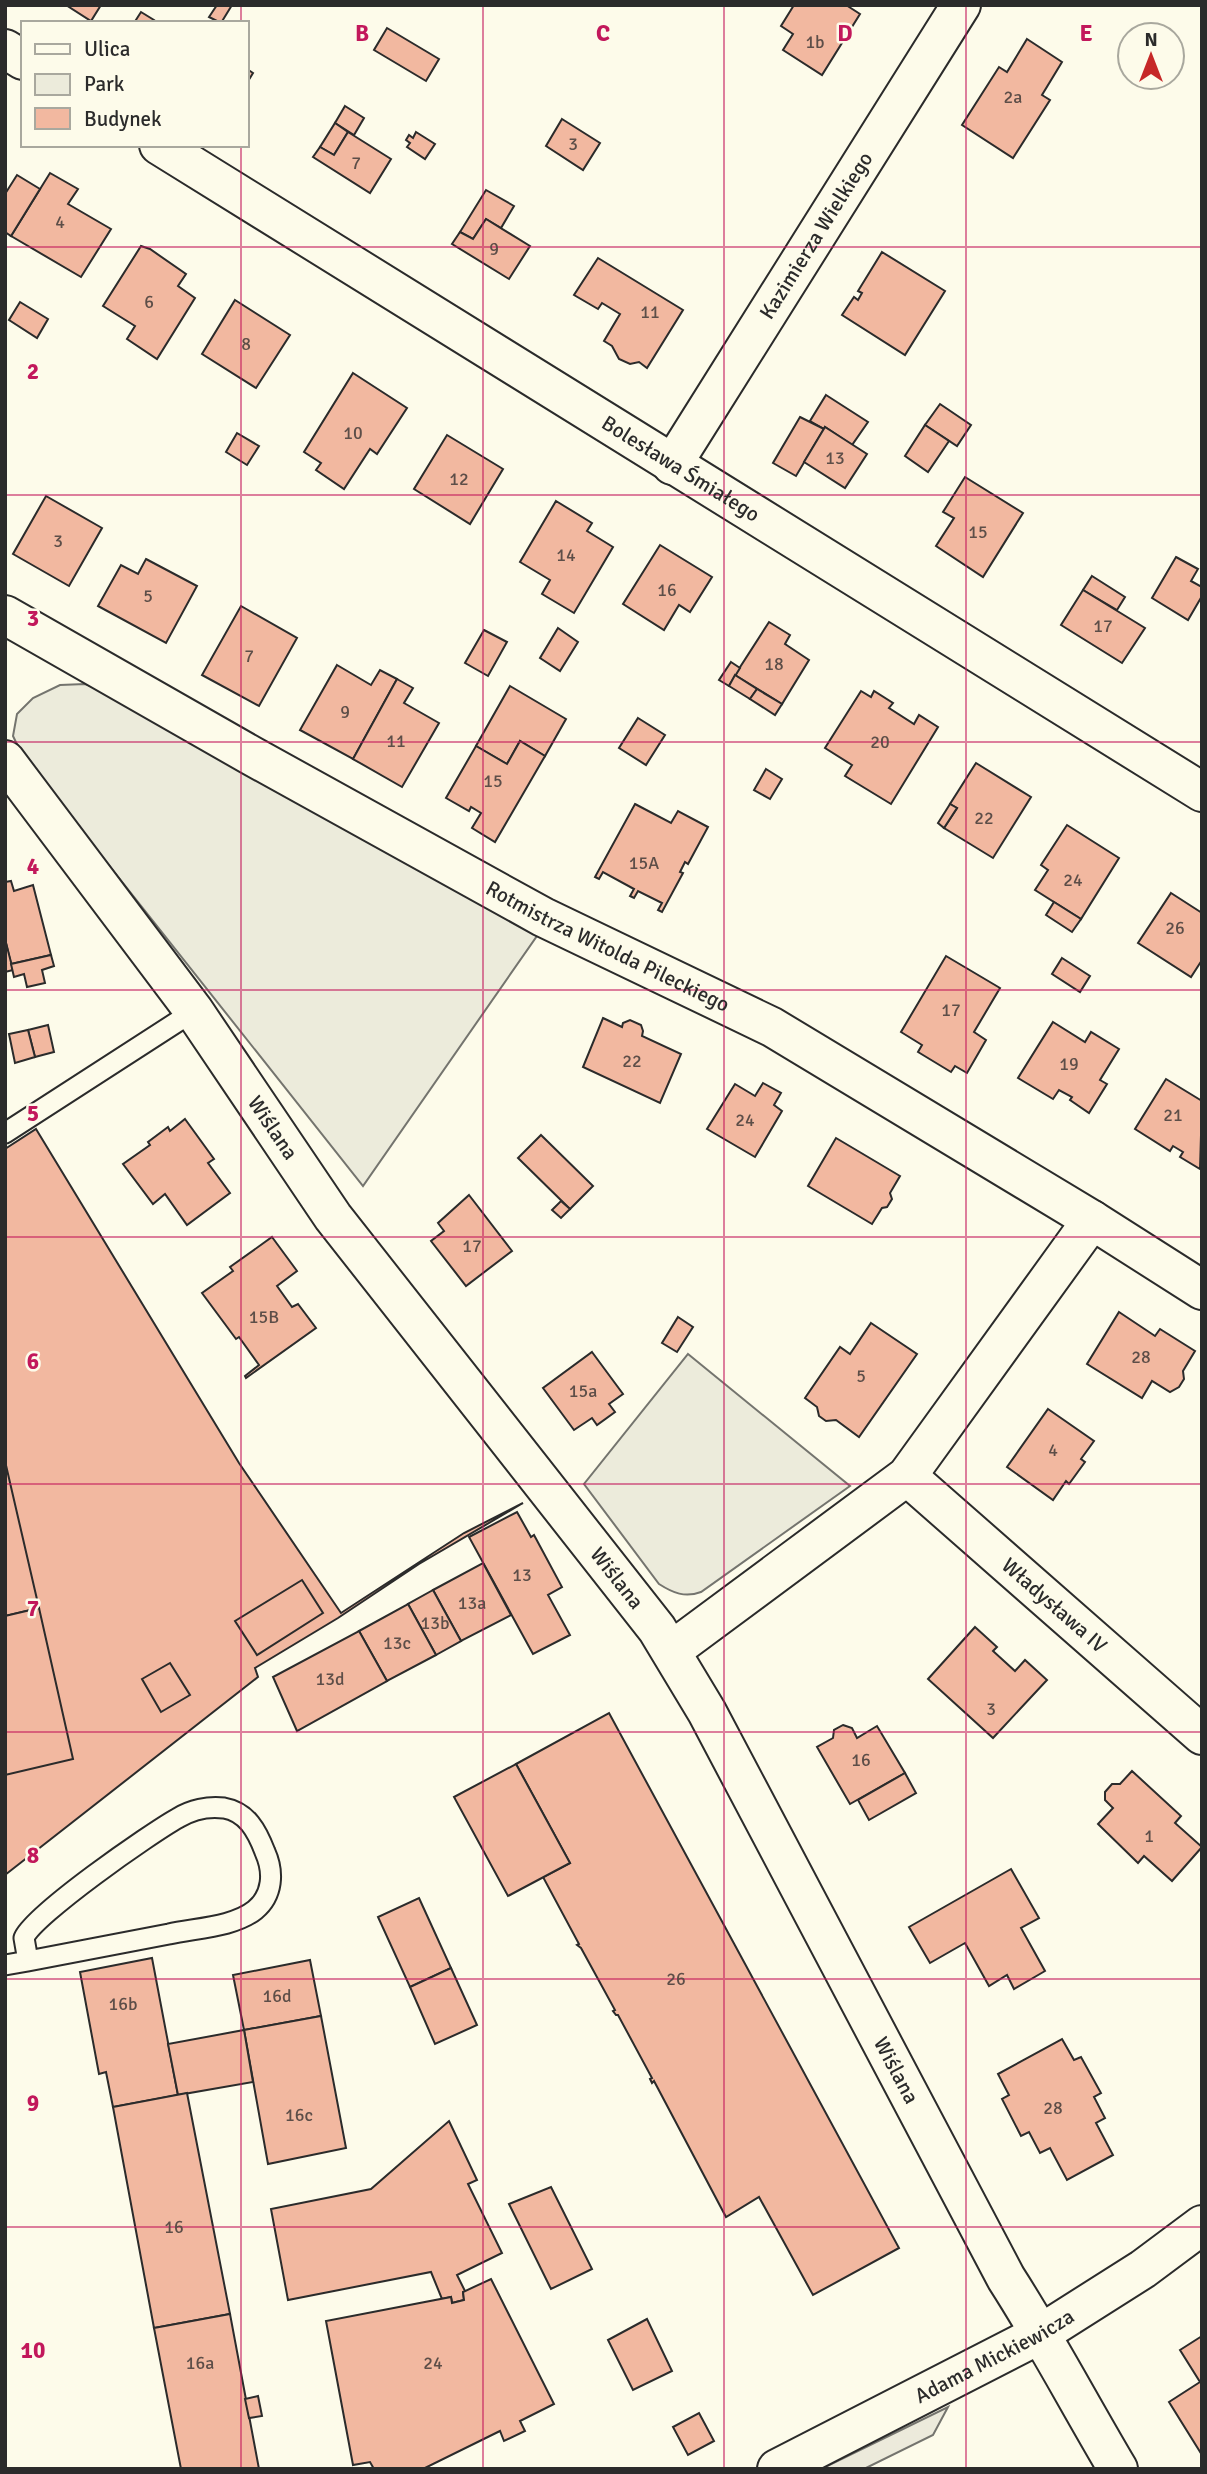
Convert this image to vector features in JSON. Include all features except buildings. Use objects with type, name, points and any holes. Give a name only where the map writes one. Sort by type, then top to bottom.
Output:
[{"type":"street","name":"Kazimierza Wielkiego","points":[[672,465],[961,5]]},
{"type":"street","points":[[5,49],[21,59]]},
{"type":"street","name":"Bolesława Śmiałego","points":[[162,147],[1202,792]]},
{"type":"street","name":"Rotmistrza Witolda Pileckiego","points":[[5,615],[543,917],[772,1027],[1092,1220],[1202,1290]]},
{"type":"street","name":"Wiślana","points":[[5,760],[194,1011],[333,1217],[657,1629],[714,1725],[1006,2278],[1042,2333],[1073,2394],[1118,2469]]},
{"type":"street","points":[[671,1651],[907,1476],[1092,1220]]},
{"type":"street","name":"Władysława IV","points":[[907,1476],[1202,1735]]},
{"type":"street","name":"Adama Mickiewicza","points":[[777,2469],[1042,2333],[1143,2270],[1202,2225]]},
{"type":"lane","points":[[5,1133],[194,1011]]},
{"type":"lane","points":[[5,1965],[28,1961],[217,1924],[248,1914],[263,1902],[271,1879],[266,1853],[254,1827],[241,1815],[223,1808],[205,1808],[177,1818],[75,1889],[33,1924],[24,1938],[28,1961]]},
{"type":"green space","points":[[85,684],[117,696],[539,933],[363,1186],[23,757],[13,736],[17,714],[33,698],[60,685]]},
{"type":"green space","points":[[688,1354],[850,1486],[701,1592],[690,1595],[674,1592],[659,1584],[584,1484]]},
{"type":"shaded area","points":[[948,2407],[933,2435],[864,2469],[821,2469]]}]
